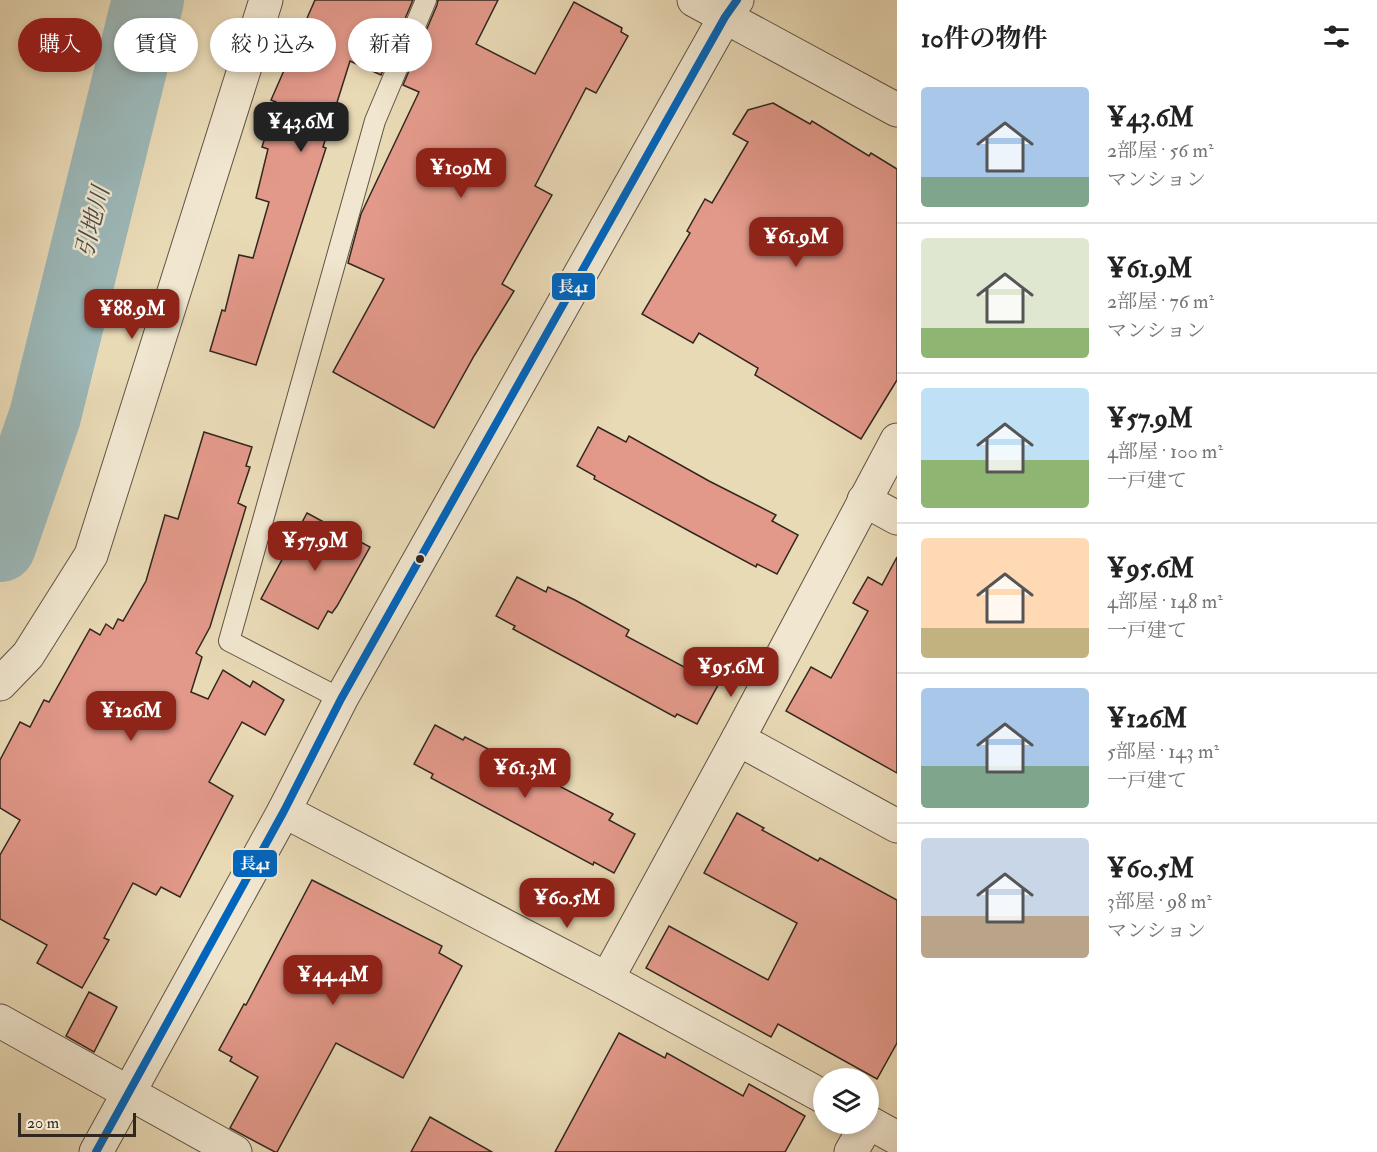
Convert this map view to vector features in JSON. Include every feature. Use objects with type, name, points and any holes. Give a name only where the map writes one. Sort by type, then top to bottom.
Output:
[{"type":"street","points":[[0,684],[28,655],[91,555],[266,0]]},
{"type":"street","points":[[694,0],[731,9],[897,110]]},
{"type":"street","points":[[96,1152],[284,811],[341,699],[731,9]]},
{"type":"street","points":[[607,979],[897,440]]},
{"type":"street","points":[[864,500],[897,518]]},
{"type":"street","points":[[738,739],[897,826]]},
{"type":"street","points":[[284,811],[607,979],[813,1091]]},
{"type":"street","points":[[0,1021],[235,1152]]},
{"type":"street","points":[[879,1129],[897,1138]]},
{"type":"street","points":[[851,1152],[862,1134]]},
{"type":"lane","points":[[341,699],[229,641],[375,122],[426,0]]},
{"type":"building","points":[[315,0],[413,0],[405,18],[348,18],[348,67],[323,147],[326,148],[256,365],[210,351],[222,310],[225,311],[239,255],[253,258],[269,202],[256,198],[268,149],[262,147],[276,102],[271,100],[283,72],[336,72],[336,18],[307,18]]},
{"type":"building","points":[[438,0],[498,0],[476,44],[535,74],[574,2],[622,28],[621,32],[628,36],[596,93],[586,88],[535,186],[552,195],[502,284],[514,291],[434,428],[333,372],[384,279],[348,263],[361,214],[419,92],[403,85],[409,72],[432,72],[431,18]]},
{"type":"building","points":[[773,103],[810,124],[812,121],[869,156],[871,153],[897,169],[897,380],[861,439],[755,375],[758,368],[699,333],[693,343],[642,314],[690,233],[687,231],[705,199],[712,203],[748,142],[733,134],[748,110]]},
{"type":"building","points":[[598,427],[626,442],[629,436],[776,515],[772,521],[798,535],[777,574],[757,564],[756,567],[691,532],[594,479],[595,476],[577,466]]},
{"type":"building","points":[[204,432],[252,447],[246,466],[250,467],[238,503],[246,507],[210,627],[196,653],[202,657],[191,692],[208,699],[223,670],[250,687],[253,681],[284,700],[265,735],[242,722],[209,782],[233,796],[180,897],[161,887],[156,895],[133,883],[104,938],[109,940],[82,988],[37,963],[47,945],[0,919],[0,855],[20,820],[0,808],[0,760],[20,722],[30,727],[44,700],[49,702],[90,629],[100,635],[106,624],[113,629],[118,619],[123,621],[146,581],[165,515],[178,519]]},
{"type":"building","points":[[307,513],[370,547],[337,606],[332,613],[328,611],[318,629],[261,599]]},
{"type":"building","points":[[897,557],[897,773],[786,711],[811,667],[831,678],[868,611],[853,603],[868,577],[882,585]]},
{"type":"building","points":[[517,577],[546,592],[548,587],[575,600],[629,630],[626,636],[718,685],[697,724],[677,714],[675,717],[513,629],[515,626],[496,616]]},
{"type":"building","points":[[435,725],[463,740],[465,737],[613,814],[609,820],[635,834],[614,873],[594,862],[593,865],[431,778],[433,774],[414,764]]},
{"type":"building","points":[[737,813],[764,828],[762,830],[818,861],[820,858],[897,900],[897,1043],[879,1075],[879,1068],[857,1068],[778,1024],[771,1037],[646,968],[669,926],[768,980],[797,923],[704,873]]},
{"type":"building","points":[[312,880],[442,946],[439,953],[462,966],[403,1078],[336,1043],[275,1152],[230,1128],[258,1077],[230,1061],[232,1057],[219,1050],[244,1004],[246,1005]]},
{"type":"building","points":[[89,992],[117,1007],[94,1052],[66,1036]]},
{"type":"building","points":[[619,1033],[665,1058],[667,1053],[743,1096],[749,1084],[805,1116],[785,1152],[555,1152]]},
{"type":"building","points":[[430,1117],[492,1152],[411,1152]]},
{"type":"waterway","name":"引地川","points":[[0,546],[45,416],[148,0]]},
{"type":"transit line","name":"長41","points":[[96,1152],[284,811],[341,699],[725,17],[737,0]]}]
